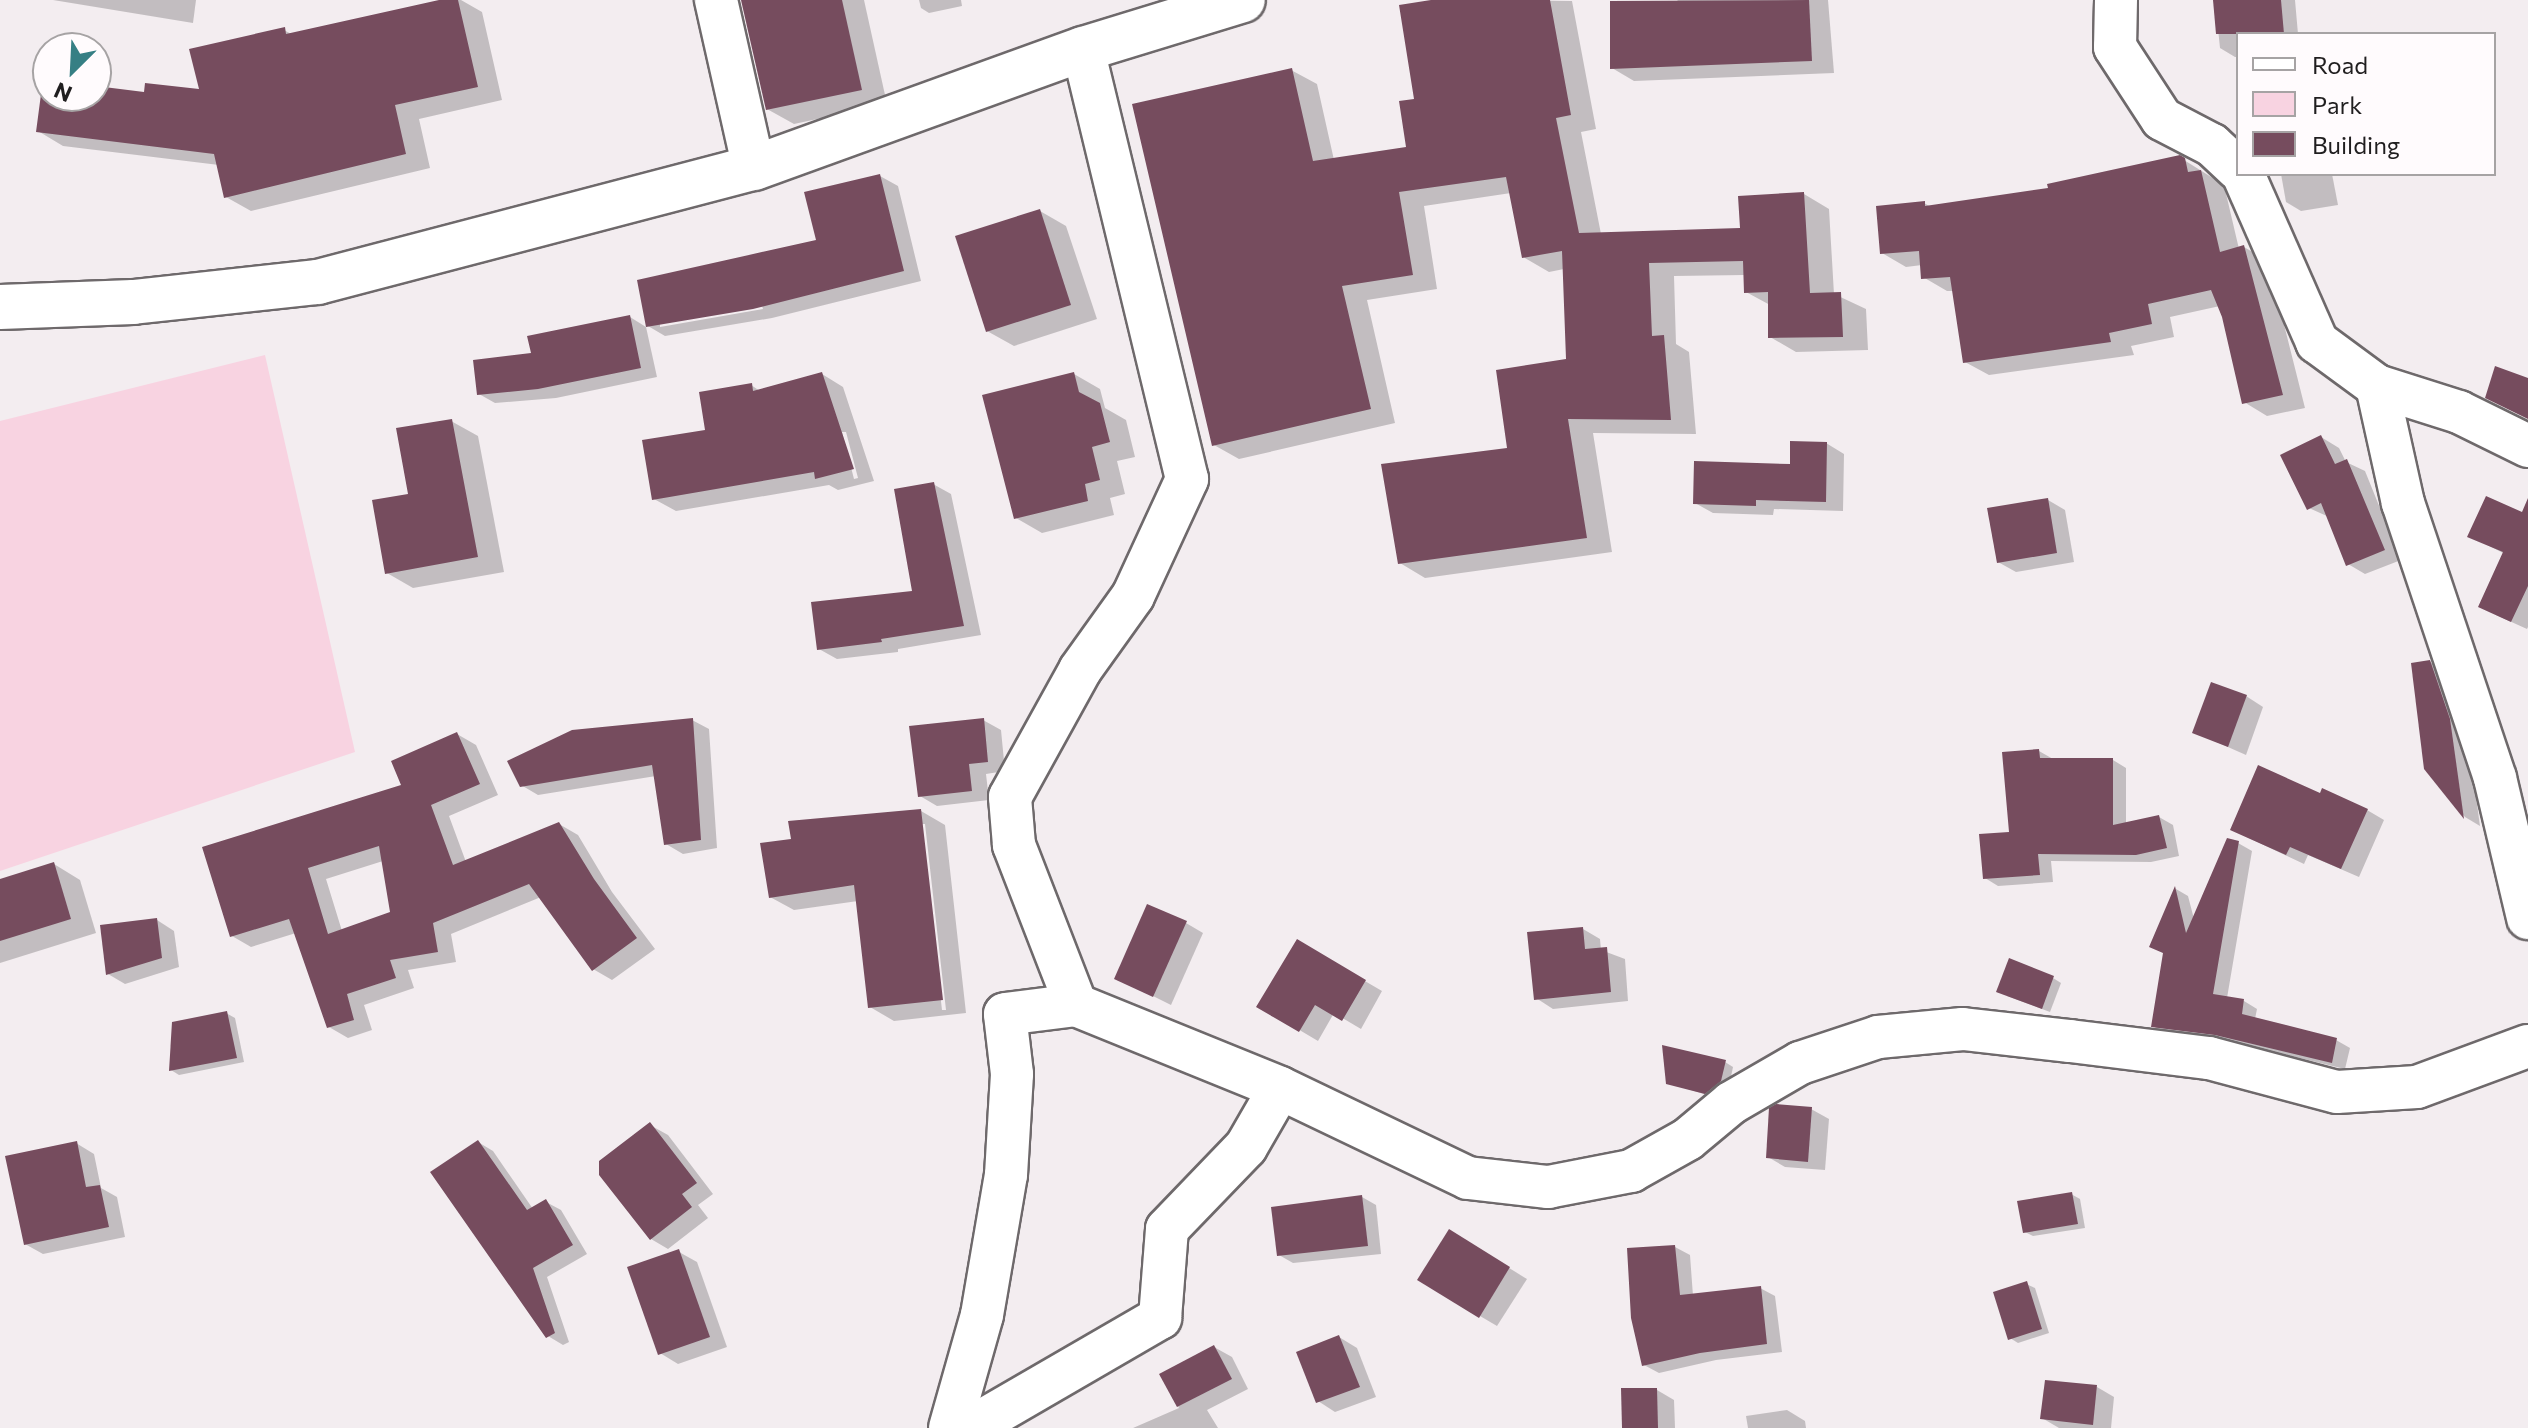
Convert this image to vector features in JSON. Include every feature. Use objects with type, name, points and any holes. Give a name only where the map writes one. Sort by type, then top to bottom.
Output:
[{"type":"main road","points":[[2,308],[133,302],[318,282],[754,168],[1083,49],[1243,0]]},
{"type":"street","points":[[716,0],[754,168]]},
{"type":"street","points":[[2116,0],[2115,47],[2162,119],[2212,145],[2236,167]]},
{"type":"street","points":[[1076,1005],[1014,845],[1010,797],[1080,670],[1133,596],[1187,479],[1083,49]]},
{"type":"street","points":[[2244,176],[2317,342],[2377,386],[2459,412],[2528,446]]},
{"type":"street","points":[[2377,386],[2403,503],[2495,778],[2528,918]]},
{"type":"street","points":[[950,1428],[982,1315],[1006,1175],[1012,1074],[1005,1014],[1076,1005],[1280,1088],[1468,1178],[1548,1187],[1631,1171],[1688,1139],[1731,1103],[1800,1063],[1878,1037],[1963,1029],[2070,1041],[2209,1058],[2337,1092],[2417,1087],[2528,1046]]},
{"type":"street","points":[[970,1428],[1160,1318],[1167,1229],[1246,1147],[1280,1088]]},
{"type":"green space","points":[[265,355],[355,752],[0,871],[0,421]]},
{"type":"building","points":[[439,0],[458,0],[478,87],[395,105],[406,154],[224,198],[214,154],[36,132],[39,112],[112,112],[112,88],[144,92],[145,83],[199,89],[189,49],[285,27],[286,34]]},
{"type":"building","points":[[741,0],[842,0],[862,90],[766,110]]},
{"type":"building","points":[[1431,0],[1550,0],[1571,115],[1556,118],[1579,233],[1740,228],[1738,196],[1804,192],[1810,293],[1841,292],[1843,337],[1768,338],[1768,292],[1744,293],[1743,261],[1649,263],[1652,336],[1664,335],[1671,420],[1568,419],[1587,538],[1398,564],[1381,464],[1507,448],[1496,370],[1566,359],[1562,251],[1522,258],[1506,177],[1399,192],[1413,275],[1342,286],[1371,409],[1212,446],[1132,104],[1292,68],[1313,161],[1406,147],[1399,101],[1414,99],[1399,5]]},
{"type":"building","points":[[1809,0],[1812,61],[1610,69],[1610,1]]},
{"type":"building","points":[[2213,0],[2281,0],[2284,32],[2216,34]]},
{"type":"building","points":[[2180,155],[2185,158],[2188,172],[2201,170],[2220,252],[2244,245],[2283,395],[2242,404],[2222,317],[2211,290],[2148,304],[2152,324],[2109,333],[2111,342],[1963,363],[1950,277],[1921,279],[1919,251],[1880,254],[1876,206],[1925,201],[1925,206],[2048,188],[2047,184]]},
{"type":"building","points":[[880,174],[904,271],[753,309],[646,327],[637,280],[816,240],[804,192]]},
{"type":"building","points":[[1040,209],[1071,305],[986,332],[955,236]]},
{"type":"building","points":[[630,315],[641,368],[538,389],[477,395],[473,360],[531,353],[527,336]]},
{"type":"building","points":[[2495,366],[2528,378],[2528,419],[2485,398]]},
{"type":"building","points":[[822,372],[854,469],[815,479],[814,472],[652,500],[642,440],[705,430],[699,392],[752,383],[753,391]]},
{"type":"building","points":[[1074,372],[1079,392],[1100,403],[1110,442],[1092,447],[1100,480],[1085,484],[1088,501],[1014,519],[982,395]]},
{"type":"building","points":[[452,419],[478,557],[385,574],[372,500],[408,494],[396,428]]},
{"type":"building","points":[[2321,435],[2335,464],[2347,459],[2385,550],[2346,566],[2321,503],[2307,510],[2280,455]]},
{"type":"building","points":[[1790,441],[1827,442],[1826,502],[1756,500],[1756,506],[1693,504],[1694,461],[1790,464]]},
{"type":"building","points":[[934,482],[964,626],[881,639],[882,642],[817,650],[811,602],[912,591],[894,489]]},
{"type":"building","points":[[2486,496],[2522,512],[2528,498],[2528,586],[2511,622],[2478,607],[2503,552],[2467,537]]},
{"type":"building","points":[[2048,498],[2057,553],[1997,563],[1987,508]]},
{"type":"building","points":[[2430,660],[2450,719],[2464,819],[2424,769],[2411,663]]},
{"type":"building","points":[[2211,682],[2247,695],[2228,747],[2192,733]]},
{"type":"building","points":[[693,718],[701,840],[664,845],[652,765],[520,787],[507,761],[572,730]]},
{"type":"building","points":[[984,718],[988,762],[969,764],[972,791],[918,797],[909,726]]},
{"type":"building","points":[[457,732],[480,784],[431,805],[453,865],[559,822],[594,879],[637,938],[592,971],[529,884],[433,923],[438,952],[390,960],[396,978],[347,994],[354,1020],[327,1028],[289,919],[230,937],[202,847],[401,785],[391,761]],"holes":[[[379,846],[390,912],[328,934],[308,868]]]},
{"type":"building","points":[[2039,749],[2040,758],[2113,758],[2113,825],[2159,815],[2167,848],[2136,855],[2038,854],[2040,875],[1983,879],[1979,834],[2009,832],[2002,752]]},
{"type":"building","points":[[2258,765],[2320,793],[2322,788],[2368,809],[2341,869],[2290,847],[2286,855],[2230,830]]},
{"type":"building","points":[[921,809],[943,1000],[868,1008],[854,885],[769,898],[760,843],[791,839],[788,821]]},
{"type":"building","points":[[2227,838],[2239,841],[2213,994],[2244,999],[2242,1014],[2337,1038],[2332,1063],[2215,1035],[2151,1027],[2163,953],[2149,947],[2175,886],[2186,933]]},
{"type":"building","points":[[54,862],[71,919],[0,941],[0,879]]},
{"type":"building","points":[[1147,904],[1187,921],[1153,997],[1114,979]]},
{"type":"building","points":[[157,918],[162,958],[106,975],[100,925]]},
{"type":"building","points":[[1583,927],[1585,949],[1607,947],[1611,992],[1534,1000],[1527,932]]},
{"type":"building","points":[[1297,939],[1366,980],[1342,1021],[1315,1005],[1299,1032],[1256,1007]]},
{"type":"building","points":[[2009,958],[2054,976],[2042,1009],[1996,992]]},
{"type":"building","points":[[227,1011],[237,1058],[169,1071],[172,1022]]},
{"type":"building","points":[[1662,1045],[1726,1060],[1721,1081],[1705,1094],[1666,1084]]},
{"type":"building","points":[[1776,1104],[1812,1107],[1808,1162],[1766,1158],[1769,1108]]},
{"type":"building","points":[[650,1122],[697,1183],[682,1194],[692,1207],[650,1240],[599,1175],[599,1161]]},
{"type":"building","points":[[478,1140],[527,1210],[546,1199],[573,1245],[533,1268],[555,1333],[546,1338],[430,1172]]},
{"type":"building","points":[[77,1141],[86,1187],[100,1185],[109,1227],[24,1245],[5,1156]]},
{"type":"building","points":[[2072,1192],[2078,1224],[2023,1233],[2017,1201]]},
{"type":"building","points":[[1362,1195],[1368,1246],[1277,1256],[1271,1207]]},
{"type":"building","points":[[1449,1229],[1510,1267],[1479,1318],[1417,1280]]},
{"type":"building","points":[[1675,1245],[1680,1295],[1761,1286],[1767,1344],[1700,1353],[1642,1366],[1631,1318],[1627,1248]]},
{"type":"building","points":[[679,1249],[710,1337],[658,1355],[627,1267]]},
{"type":"building","points":[[2027,1281],[2042,1329],[2008,1340],[1993,1292]]},
{"type":"building","points":[[1339,1335],[1360,1387],[1316,1403],[1296,1352]]},
{"type":"building","points":[[1214,1345],[1232,1379],[1177,1407],[1159,1374]]},
{"type":"building","points":[[2045,1380],[2097,1385],[2093,1425],[2040,1419]]},
{"type":"building","points":[[1621,1388],[1657,1388],[1658,1428],[1622,1428]]}]
